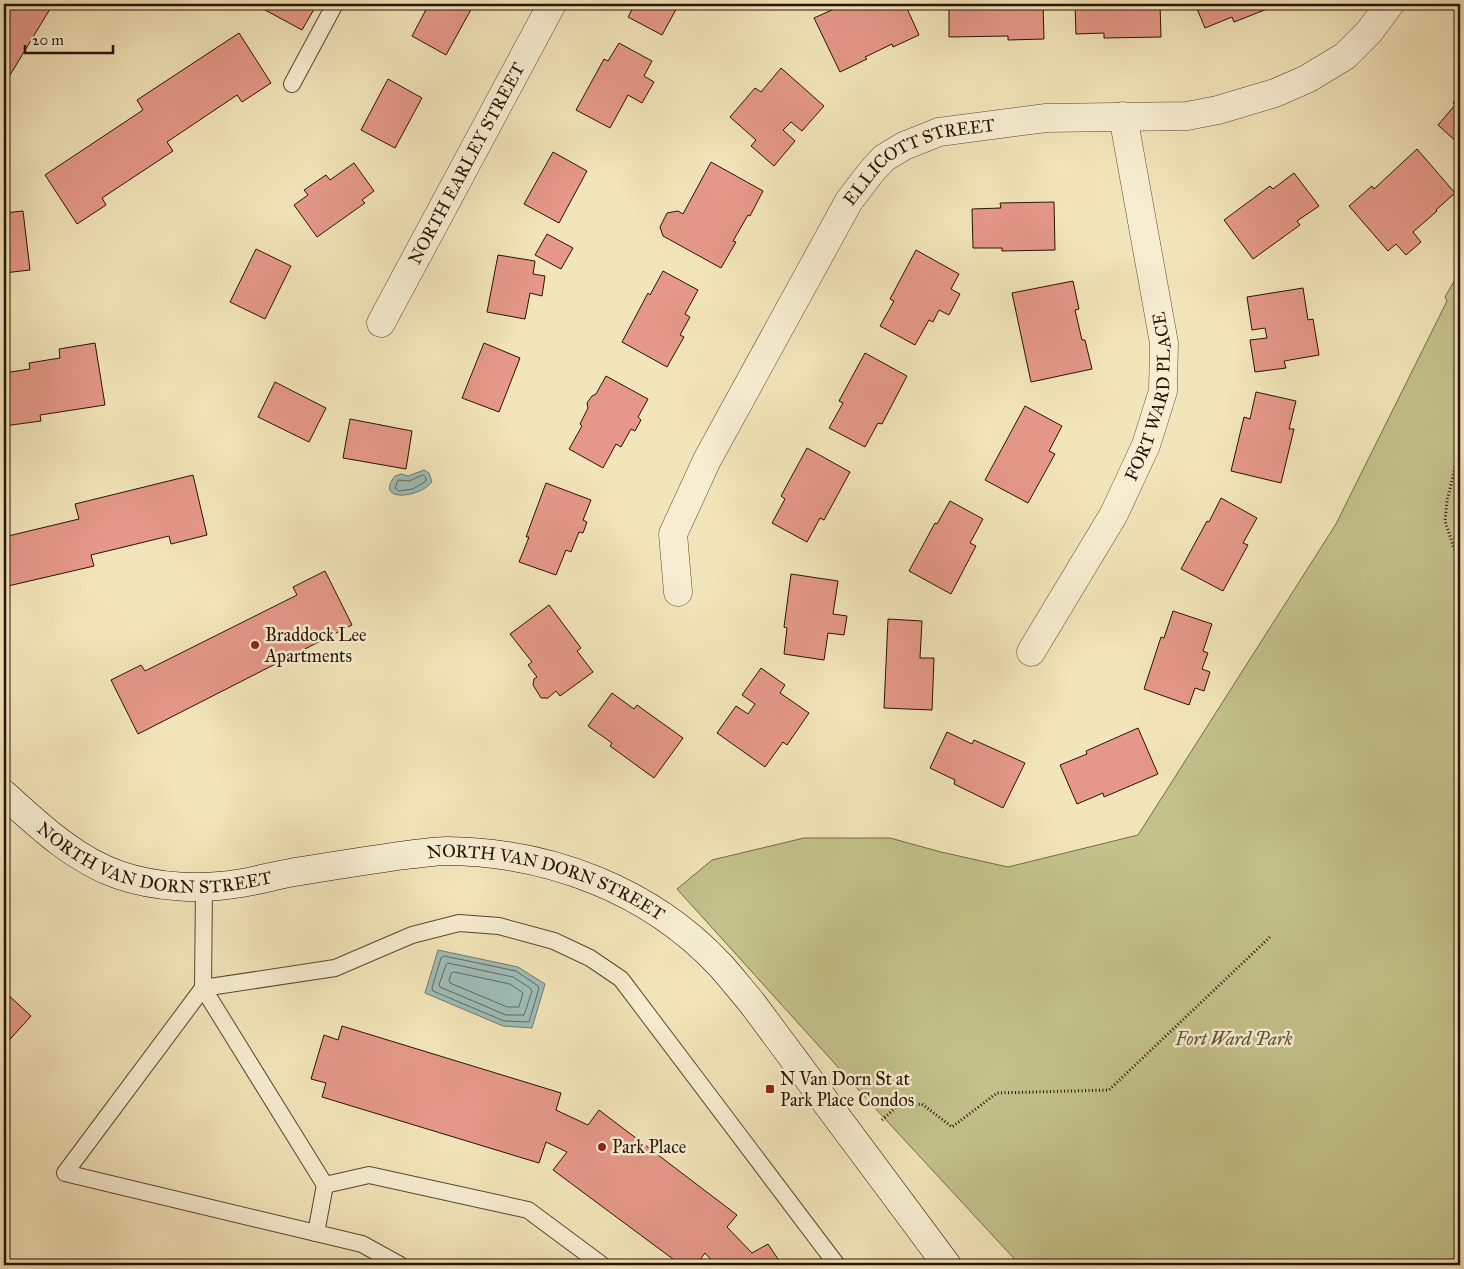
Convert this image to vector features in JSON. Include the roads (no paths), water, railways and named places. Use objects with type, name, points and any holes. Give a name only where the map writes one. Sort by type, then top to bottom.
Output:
[{"type":"street","name":"NORTH EARLEY STREET","points":[[381,323],[552,4]]},
{"type":"street","name":"ELLICOTT STREET","points":[[678,592],[673,534],[707,460],[849,201],[884,158],[904,146],[939,132],[1046,118],[1187,116],[1218,110],[1275,93],[1307,79],[1345,56],[1369,32],[1390,4]]},
{"type":"street","name":"FORT WARD PLACE","points":[[1031,652],[1114,514],[1146,445],[1163,391],[1164,343],[1123,116]]},
{"type":"street","name":"NORTH VAN DORN STREET","points":[[4,794],[88,862],[120,875],[166,886],[204,887],[242,883],[279,874],[362,860],[445,851],[510,856],[542,863],[574,872],[631,896],[650,907],[671,923],[720,965],[752,1003],[947,1265]]},
{"type":"lane","points":[[292,84],[335,4]]},
{"type":"lane","points":[[204,887],[203,988],[325,1185],[316,1233]]},
{"type":"lane","points":[[400,1265],[362,1244],[65,1173],[203,988],[335,968],[412,935],[459,923],[499,926],[554,941],[590,958],[621,979],[837,1265]]},
{"type":"lane","points":[[325,1185],[369,1175],[528,1210],[602,1265]]},
{"type":"water","points":[[424,470],[429,473],[432,482],[426,488],[417,492],[400,495],[394,494],[390,490],[390,484],[395,476],[401,474],[408,476]]},
{"type":"water","points":[[438,950],[518,967],[545,984],[532,1028],[503,1026],[425,993]]},
{"type":"place","name":"Braddock Lee Apartments","points":[[255,645]]},
{"type":"place","name":"N Van Dorn St at Park Place Condos","points":[[770,1089]]},
{"type":"place","name":"Park Place","points":[[602,1147]]},
{"type":"park label","name":"Fort Ward Park","points":[[1234,1039]]}]
